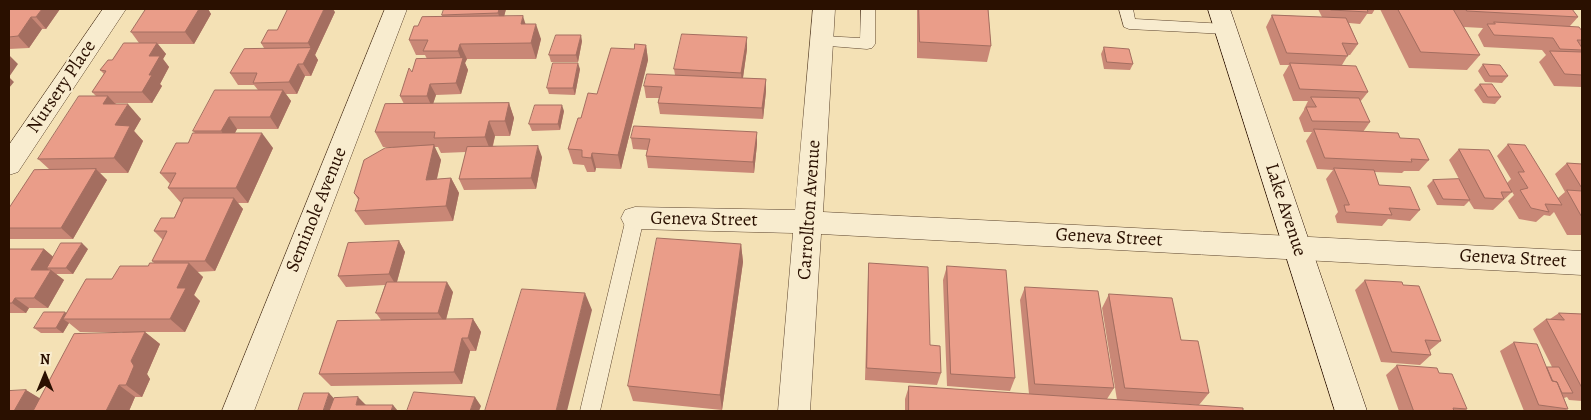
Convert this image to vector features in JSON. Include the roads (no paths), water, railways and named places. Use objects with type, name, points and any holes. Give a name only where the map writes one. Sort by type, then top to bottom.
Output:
[{"type":"street","name":"Nursery Place","points":[[9,165],[115,9]]},
{"type":"street","name":"Seminole Avenue","points":[[238,411],[396,9]]},
{"type":"street","name":"Carrollton Avenue","points":[[794,411],[824,9]]},
{"type":"street","name":"Lake Avenue","points":[[1222,19],[1351,411]]},
{"type":"street","name":"Geneva Street","points":[[635,218],[809,222],[1582,262]]},
{"type":"lane","points":[[822,41],[867,44],[868,9]]},
{"type":"lane","points":[[1126,9],[1129,24],[1222,19]]},
{"type":"lane","points":[[590,411],[635,218]]}]
